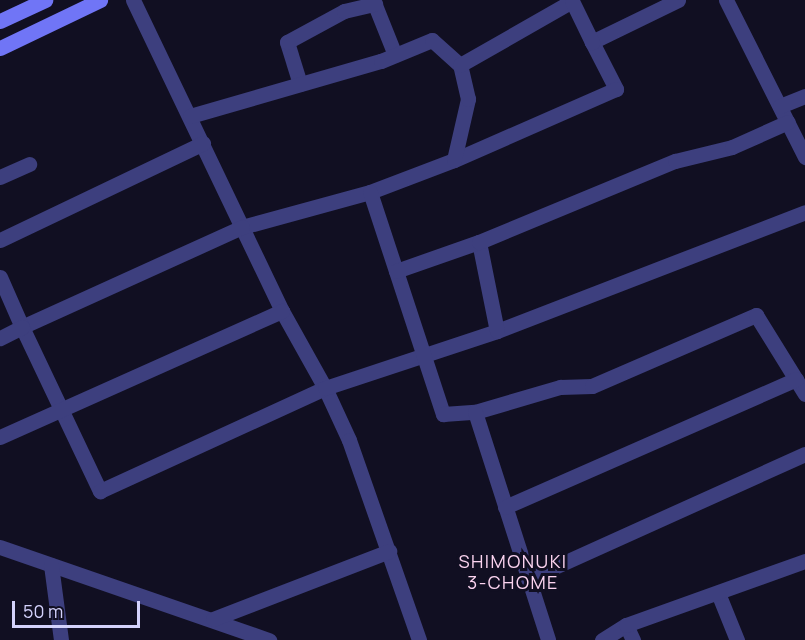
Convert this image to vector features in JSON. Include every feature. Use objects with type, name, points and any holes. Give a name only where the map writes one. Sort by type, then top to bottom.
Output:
[{"type":"main road","points":[[0,21],[45,0]]},
{"type":"main road","points":[[0,48],[100,0]]},
{"type":"street","points":[[133,0],[282,311],[325,387],[349,440],[419,640]]},
{"type":"street","points":[[592,42],[678,0]]},
{"type":"street","points":[[726,0],[805,157]]},
{"type":"street","points":[[0,338],[242,227],[370,192],[454,160],[616,89],[572,1],[460,66]]},
{"type":"street","points":[[300,84],[286,42],[344,11],[374,2],[395,55]]},
{"type":"street","points":[[190,116],[395,55],[432,40],[460,66],[468,99],[454,160]]},
{"type":"street","points":[[780,106],[805,96]]},
{"type":"street","points":[[396,271],[479,242],[675,161],[732,147],[788,122]]},
{"type":"street","points":[[0,240],[203,143]]},
{"type":"street","points":[[0,177],[29,164]]},
{"type":"street","points":[[370,192],[443,414],[475,412],[560,387],[592,386],[756,315],[805,394]]},
{"type":"street","points":[[0,277],[59,409],[100,490],[325,387],[497,331],[805,212]]},
{"type":"street","points":[[479,242],[497,331]]},
{"type":"street","points":[[0,437],[282,311]]},
{"type":"street","points":[[505,507],[796,379]]},
{"type":"street","points":[[475,412],[548,640]]},
{"type":"street","points":[[528,579],[805,454]]},
{"type":"street","points":[[0,547],[269,640]]},
{"type":"street","points":[[213,619],[389,551]]},
{"type":"street","points":[[602,640],[626,625],[805,562]]},
{"type":"street","points":[[51,565],[61,640]]},
{"type":"street","points":[[718,593],[737,640]]},
{"type":"street","points":[[626,625],[633,640]]},
{"type":"district","name":"SHIMONUKI 3-CHOME","points":[[513,572]]}]
